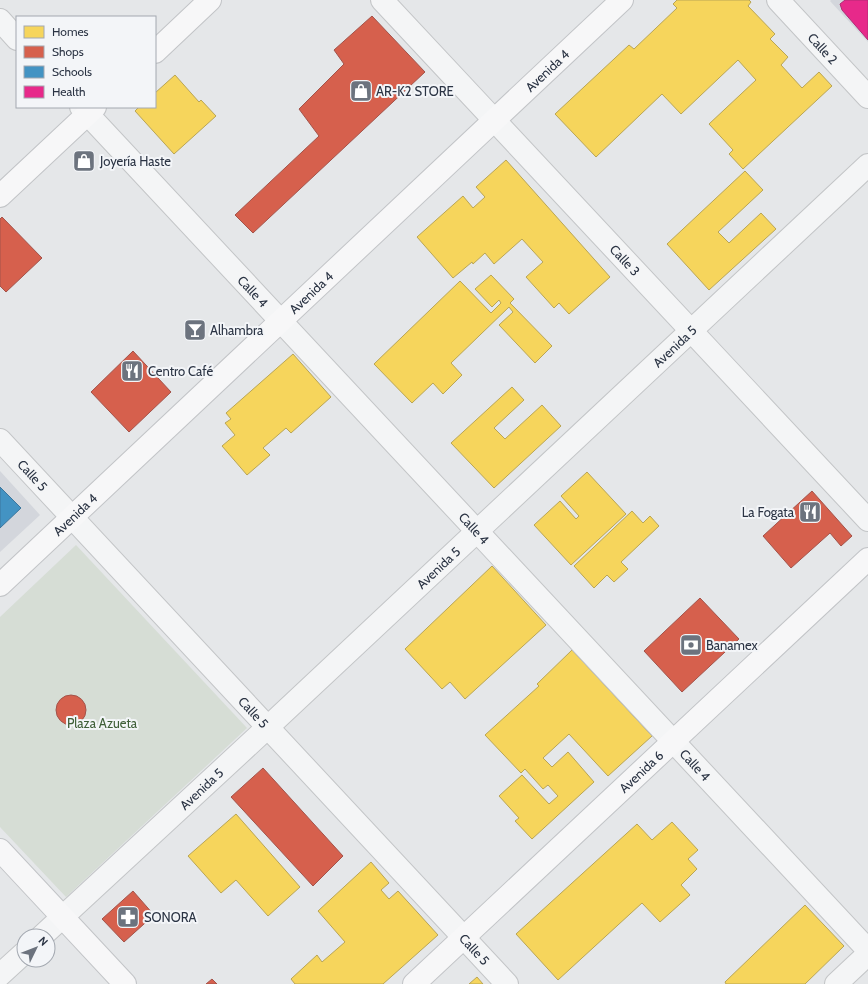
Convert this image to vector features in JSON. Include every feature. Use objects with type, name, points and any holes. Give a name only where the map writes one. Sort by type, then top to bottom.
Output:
[{"type":"main road","points":[[156,51],[210,0]]},
{"type":"main road","name":"Avenida 4","points":[[0,586],[622,0]]},
{"type":"main road","points":[[0,196],[88,109]]},
{"type":"main road","name":"Avenida 6","points":[[414,984],[868,559]]},
{"type":"main road","points":[[0,850],[125,984]]},
{"type":"street","name":"Calle 3","points":[[382,0],[868,520]]},
{"type":"street","name":"Calle 2","points":[[778,0],[868,97]]},
{"type":"street","points":[[0,20],[16,38]]},
{"type":"street","name":"Calle 4","points":[[88,109],[281,321],[868,950]]},
{"type":"street","name":"Avenida 5","points":[[50,928],[268,727],[868,165]]},
{"type":"street","name":"Calle 5","points":[[0,440],[507,984]]},
{"type":"street","points":[[836,984],[868,954]]},
{"type":"street","points":[[0,975],[16,960]]},
{"type":"shaded area","points":[[868,0],[868,42],[830,1]]},
{"type":"shaded area","points":[[0,471],[40,515],[0,552]]},
{"type":"green space","name":"Plaza Azueta","points":[[76,545],[247,728],[66,897],[0,827],[0,617]]},
{"type":"building: Homes","points":[[677,0],[749,0],[751,2],[748,6],[775,34],[770,39],[788,57],[781,65],[802,88],[819,72],[832,86],[743,169],[729,154],[733,150],[709,124],[756,80],[738,60],[681,114],[662,94],[596,157],[555,114],[629,45],[634,49],[677,8],[673,4]]},
{"type":"building: Homes","points":[[175,75],[199,102],[201,100],[216,116],[174,154],[135,111],[138,108],[156,108],[156,92]]},
{"type":"building: Homes","points":[[506,160],[610,277],[569,314],[559,303],[554,308],[526,277],[543,262],[522,239],[494,264],[485,253],[473,264],[472,262],[453,278],[417,237],[463,196],[473,208],[485,197],[476,187]]},
{"type":"building: Homes","points":[[745,171],[763,190],[718,232],[729,243],[761,213],[776,229],[709,290],[667,244]]},
{"type":"building: Homes","points":[[491,275],[514,299],[510,303],[552,346],[535,363],[499,325],[513,312],[509,307],[451,363],[462,375],[443,394],[433,383],[412,403],[374,364],[460,281],[491,313],[501,303],[499,300],[492,307],[475,289]]},
{"type":"building: Homes","points":[[293,354],[331,397],[291,433],[286,428],[263,448],[270,455],[247,475],[222,446],[235,435],[225,423],[231,419],[226,413]]},
{"type":"building: Homes","points":[[512,387],[524,400],[494,428],[505,439],[542,405],[561,426],[494,488],[451,443]]},
{"type":"building: Homes","points":[[587,472],[626,514],[571,565],[534,525],[560,501],[576,519],[579,516],[561,496]]},
{"type":"building: Homes","points":[[632,511],[643,523],[650,516],[659,526],[621,562],[628,569],[614,582],[607,575],[594,588],[574,566]]},
{"type":"building: Homes","points":[[492,566],[546,625],[465,699],[450,682],[442,689],[405,649]]},
{"type":"building: Homes","points":[[572,650],[652,736],[608,776],[569,734],[543,758],[552,767],[568,752],[594,782],[532,839],[515,821],[519,818],[499,796],[522,775],[549,804],[558,796],[548,785],[543,789],[525,769],[521,773],[485,735],[539,686],[537,684]]},
{"type":"building: Homes","points":[[236,814],[300,887],[268,916],[236,880],[221,893],[188,856]]},
{"type":"building: Homes","points":[[672,822],[698,850],[688,859],[697,869],[681,885],[690,895],[660,922],[642,903],[558,980],[516,934],[637,824],[652,840]]},
{"type":"building: Homes","points":[[371,862],[389,883],[381,890],[389,899],[398,891],[438,935],[383,984],[295,984],[291,979],[317,955],[322,962],[345,942],[318,911]]},
{"type":"building: Homes","points":[[805,905],[844,946],[805,984],[726,984],[725,982]]},
{"type":"building: Homes","points":[[477,977],[483,984],[469,984]]},
{"type":"building: Shops","points":[[372,16],[425,72],[253,233],[235,215],[319,136],[299,109],[344,64],[334,50]]},
{"type":"building: Shops","points":[[2,217],[42,258],[6,292],[0,286],[0,219]]},
{"type":"building: Shops","name":"Centro Café","points":[[133,351],[171,392],[129,432],[91,392]]},
{"type":"building: Shops","name":"La Fogata","points":[[812,491],[852,536],[841,546],[830,533],[791,568],[763,536]]},
{"type":"building: Shops","name":"Banamex","points":[[700,598],[739,639],[682,692],[644,651]]},
{"type":"building: Shops","points":[[71,695],[77,696],[85,704],[85,716],[77,724],[71,725],[65,724],[57,716],[56,710],[57,704],[65,696]]},
{"type":"building: Shops","points":[[263,768],[343,856],[313,886],[231,797]]},
{"type":"building: Shops","name":"SONORA","points":[[133,891],[154,915],[124,942],[102,919]]},
{"type":"building: Shops","points":[[212,979],[217,984],[206,984]]},
{"type":"building: Schools","points":[[0,487],[21,508],[0,528]]},
{"type":"building: Health","points":[[845,0],[868,0],[868,40],[842,10],[840,4]]},
{"type":"place","name":"AR-K2 STORE","points":[[361,91]]},
{"type":"place","name":"Joyería Haste","points":[[84,161]]},
{"type":"place","name":"Alhambra","points":[[195,330]]},
{"type":"place","name":"Centro Café","points":[[132,371]]},
{"type":"place","name":"La Fogata","points":[[810,512]]},
{"type":"place","name":"Banamex","points":[[691,645]]},
{"type":"place","name":"SONORA","points":[[128,917]]}]
